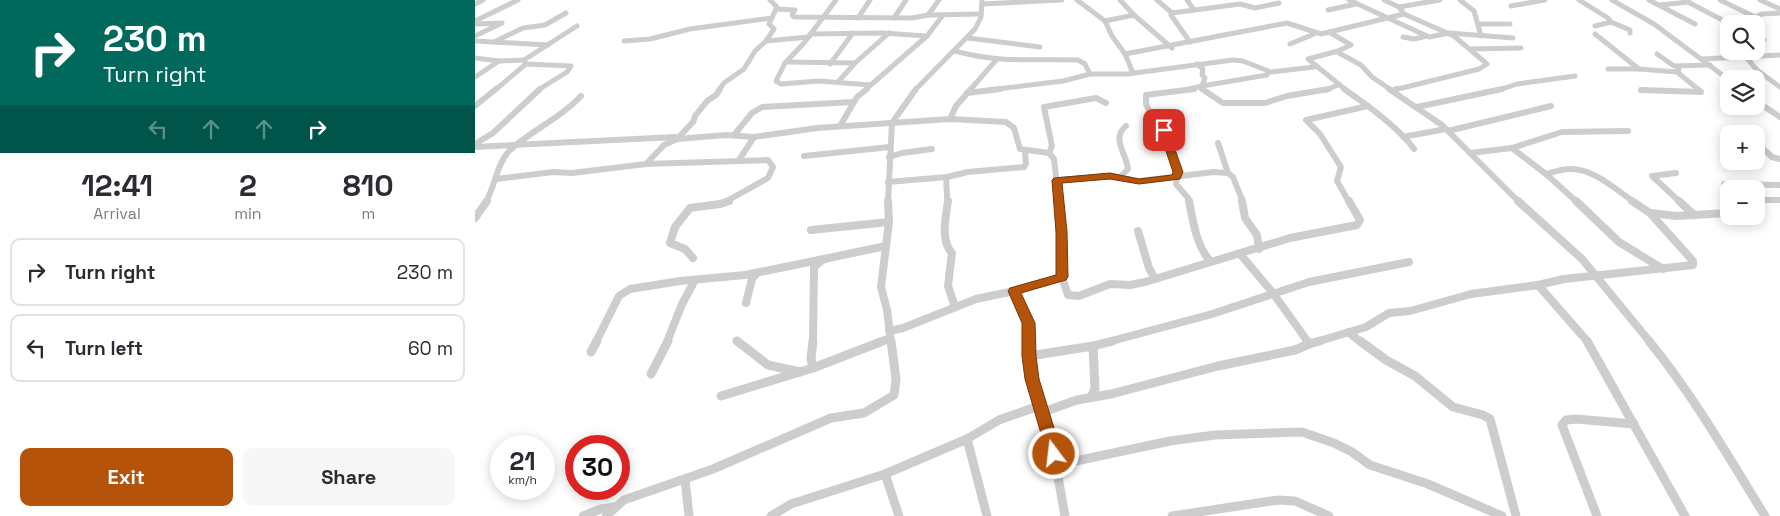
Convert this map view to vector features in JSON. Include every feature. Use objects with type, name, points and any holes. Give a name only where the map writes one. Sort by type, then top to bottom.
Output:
[{"type":"street","points":[[475,4],[483,0]]},
{"type":"street","points":[[475,23],[518,0],[525,0]]},
{"type":"street","points":[[646,164],[664,145],[678,138],[693,122],[695,116],[707,101],[716,95],[727,80],[745,69],[755,51],[766,41],[774,29],[769,24],[776,6],[770,0]]},
{"type":"street","points":[[836,0],[786,62],[777,77],[777,83],[838,82],[870,85]]},
{"type":"street","points":[[858,18],[870,0]]},
{"type":"street","points":[[894,18],[906,0]]},
{"type":"street","points":[[928,15],[939,0]]},
{"type":"street","points":[[607,516],[624,500],[750,454],[831,418],[864,413],[894,395],[896,390],[890,334],[881,287],[889,222],[888,182],[891,123],[918,86],[955,52],[975,30],[981,14],[982,2],[1063,0]]},
{"type":"street","points":[[1077,0],[1105,20],[1112,36],[1125,54],[1133,73]]},
{"type":"street","points":[[1120,1],[1131,0]]},
{"type":"street","points":[[1157,0],[1172,13],[1171,15],[1190,42]]},
{"type":"street","points":[[1187,0],[1194,10]]},
{"type":"street","points":[[1225,0],[1229,6]]},
{"type":"street","points":[[1349,0],[1427,36],[1435,37],[1449,34],[1513,38]]},
{"type":"street","points":[[1384,0],[1399,7],[1403,10],[1404,14]]},
{"type":"street","points":[[1399,7],[1440,0]]},
{"type":"street","points":[[1460,0],[1474,11],[1481,36]]},
{"type":"street","points":[[1511,6],[1545,0]]},
{"type":"street","points":[[1579,0],[1608,18],[1611,22],[1630,30],[1631,33]]},
{"type":"street","points":[[1612,0],[1654,24],[1720,73]]},
{"type":"street","points":[[1649,0],[1695,24]]},
{"type":"street","points":[[1720,0],[1755,17],[1780,11]]},
{"type":"street","points":[[1760,0],[1780,11]]},
{"type":"street","points":[[1120,1],[1172,48]]},
{"type":"street","points":[[1660,5],[1687,1],[1720,19]]},
{"type":"street","points":[[1172,13],[1243,4],[1255,8],[1279,4]]},
{"type":"street","points":[[1328,10],[1356,4]]},
{"type":"street","points":[[776,9],[795,10],[792,15],[794,17],[822,18],[917,18],[928,15],[981,14]]},
{"type":"street","points":[[494,42],[523,28],[545,25],[566,13]]},
{"type":"street","points":[[1290,44],[1314,34],[1404,14],[1449,34],[1471,49],[1487,64],[1486,66],[1398,88],[1393,91]]},
{"type":"street","points":[[841,126],[853,102],[927,36],[943,15]]},
{"type":"street","points":[[1105,20],[1134,15]]},
{"type":"street","points":[[624,41],[650,39],[690,29],[772,18]]},
{"type":"street","points":[[1595,26],[1611,22]]},
{"type":"street","points":[[475,23],[502,23],[475,36]]},
{"type":"street","points":[[1125,54],[1172,48],[1190,42],[1287,23],[1302,26],[1314,34]]},
{"type":"street","points":[[1478,24],[1510,24]]},
{"type":"street","points":[[475,106],[511,79],[525,62],[577,26]]},
{"type":"street","points":[[1329,32],[1351,45],[1339,51],[1308,59],[1314,66],[1367,106],[1415,148]]},
{"type":"street","points":[[766,41],[809,35],[853,33],[927,36]]},
{"type":"street","points":[[830,64],[853,33]]},
{"type":"street","points":[[838,82],[855,63],[889,34]]},
{"type":"street","points":[[1595,34],[1640,69]]},
{"type":"street","points":[[1403,37],[1414,39],[1427,36]]},
{"type":"street","points":[[968,38],[1040,46]]},
{"type":"street","points":[[475,41],[548,46]]},
{"type":"street","points":[[1471,49],[1521,48]]},
{"type":"street","points":[[1339,51],[1348,59],[1361,65],[1372,77],[1447,130],[1548,230],[1582,259],[1672,369],[1709,424],[1765,516]]},
{"type":"street","points":[[955,52],[997,59],[1078,60],[1085,64],[1090,74]]},
{"type":"street","points":[[1641,90],[1701,92],[1677,69],[1657,54]]},
{"type":"street","points":[[1765,55],[1780,55]]},
{"type":"street","points":[[1702,59],[1720,57]]},
{"type":"street","points":[[475,58],[571,66],[567,72],[534,92],[515,114],[475,146]]},
{"type":"street","points":[[950,119],[956,106],[997,59]]},
{"type":"street","points":[[967,93],[1063,81],[1090,74],[1119,75],[1238,60],[1268,72],[1314,66]]},
{"type":"street","points":[[1751,60],[1757,70],[1780,87]]},
{"type":"street","points":[[475,78],[499,61]]},
{"type":"street","points":[[786,62],[855,63]]},
{"type":"street","points":[[1197,64],[1203,69],[1202,74],[1205,78],[1200,86]]},
{"type":"street","points":[[1608,69],[1677,69],[1683,64],[1710,65]]},
{"type":"street","points":[[1152,117],[1145,104],[1146,95],[1267,76],[1268,72]]},
{"type":"street","points":[[1417,107],[1490,93],[1517,84],[1575,76]]},
{"type":"street","points":[[1200,86],[1223,103],[1265,103],[1289,95],[1320,91],[1338,85]]},
{"type":"street","points":[[475,218],[481,212],[504,158],[517,144],[573,106],[581,96]]},
{"type":"street","points":[[1049,154],[1051,146],[1044,107],[1096,98],[1106,103]]},
{"type":"street","points":[[734,135],[752,113],[762,107],[853,102]]},
{"type":"street","points":[[475,146],[563,143],[621,138],[678,138],[734,135],[754,137],[805,129],[950,119],[1006,122],[1015,128],[1020,149],[1049,154],[1054,159],[1062,232],[1062,277],[1068,295],[1073,297],[1110,284],[1130,285],[1155,279],[1210,261],[1259,249],[1290,238],[1357,225],[1360,220],[1337,181],[1341,172],[1337,158],[1327,147],[1320,134],[1306,120],[1367,106]]},
{"type":"street","points":[[1403,137],[1478,125],[1551,106]]},
{"type":"street","points":[[1765,107],[1780,117]]},
{"type":"street","points":[[1120,177],[1128,169],[1118,137],[1120,131],[1126,126]]},
{"type":"street","points":[[1173,126],[1168,126],[1164,130],[1178,172],[1176,177],[1177,184],[1187,198],[1194,228],[1204,254],[1210,261]]},
{"type":"street","points":[[1470,153],[1512,148],[1562,132],[1628,131]]},
{"type":"street","points":[[739,160],[754,137]]},
{"type":"street","points":[[1218,143],[1228,173],[1233,177],[1244,206],[1245,218],[1257,235],[1259,249]]},
{"type":"street","points":[[804,156],[890,147]]},
{"type":"street","points":[[1512,148],[1593,216],[1619,242],[1663,269]]},
{"type":"street","points":[[889,156],[932,149]]},
{"type":"street","points":[[1765,150],[1772,157],[1780,159]]},
{"type":"street","points":[[888,182],[1024,167],[1026,164],[1025,151]]},
{"type":"street","points":[[496,179],[553,172],[572,173],[646,164],[768,160],[773,167],[768,178],[731,200],[720,204],[690,208],[686,211],[675,227],[670,243],[685,249],[693,258]]},
{"type":"street","points":[[771,516],[791,504],[885,474],[967,439],[999,420],[1091,397],[1111,394],[1210,368],[1295,350],[1366,327],[1389,313],[1411,311],[1471,294],[1596,276],[1693,265],[1693,261],[1651,213],[1585,171],[1570,168],[1545,174]]},
{"type":"street","points":[[1057,180],[1120,177],[1139,182],[1228,173]]},
{"type":"street","points":[[1677,173],[1652,176],[1694,215]]},
{"type":"street","points":[[947,177],[945,190],[948,196],[945,230],[951,253],[946,278],[949,296],[955,307]]},
{"type":"street","points":[[1765,185],[1780,185]]},
{"type":"street","points":[[1765,200],[1780,200]]},
{"type":"street","points":[[1651,213],[1668,216],[1720,213]]},
{"type":"street","points":[[811,230],[889,222]]},
{"type":"street","points":[[1138,231],[1149,268],[1155,279]]},
{"type":"street","points":[[591,352],[619,296],[623,292],[636,287],[729,278],[886,246]]},
{"type":"street","points":[[1240,254],[1273,294],[1309,344]]},
{"type":"street","points":[[813,368],[811,358],[815,330],[814,267],[824,259]]},
{"type":"street","points":[[1029,356],[1093,346],[1212,314],[1323,279],[1409,262]]},
{"type":"street","points":[[746,303],[752,279],[757,273]]},
{"type":"street","points":[[721,396],[813,368],[903,328],[976,299],[1014,291],[1062,277]]},
{"type":"street","points":[[651,374],[666,346],[670,330],[682,302],[695,280]]},
{"type":"street","points":[[1538,285],[1585,337],[1685,516]]},
{"type":"street","points":[[1014,291],[1028,323],[1029,356],[1041,409],[1057,465],[1065,516]]},
{"type":"street","points":[[1348,332],[1386,360],[1419,379],[1453,407],[1483,415],[1490,419],[1516,516]]},
{"type":"street","points":[[737,341],[757,358],[772,367],[792,368],[800,372]]},
{"type":"street","points":[[1091,397],[1095,389],[1093,346]]},
{"type":"street","points":[[1597,516],[1562,424],[1566,420],[1576,418],[1634,424]]},
{"type":"street","points":[[1057,465],[1170,441],[1215,435],[1302,432],[1352,452],[1369,465],[1428,484],[1503,516]]},
{"type":"street","points":[[967,439],[987,516]]},
{"type":"street","points":[[885,474],[899,516]]},
{"type":"street","points":[[685,479],[689,516]]},
{"type":"street","points":[[1173,516],[1278,500],[1295,501],[1329,516]]},
{"type":"street","points":[[583,516],[601,509],[615,507]]},
{"type":"route","points":[[1054,454],[1032,379],[1028,323],[1014,291],[1062,277],[1062,232],[1057,197],[1057,180],[1110,176],[1139,182],[1176,177],[1178,172],[1164,130]]}]
